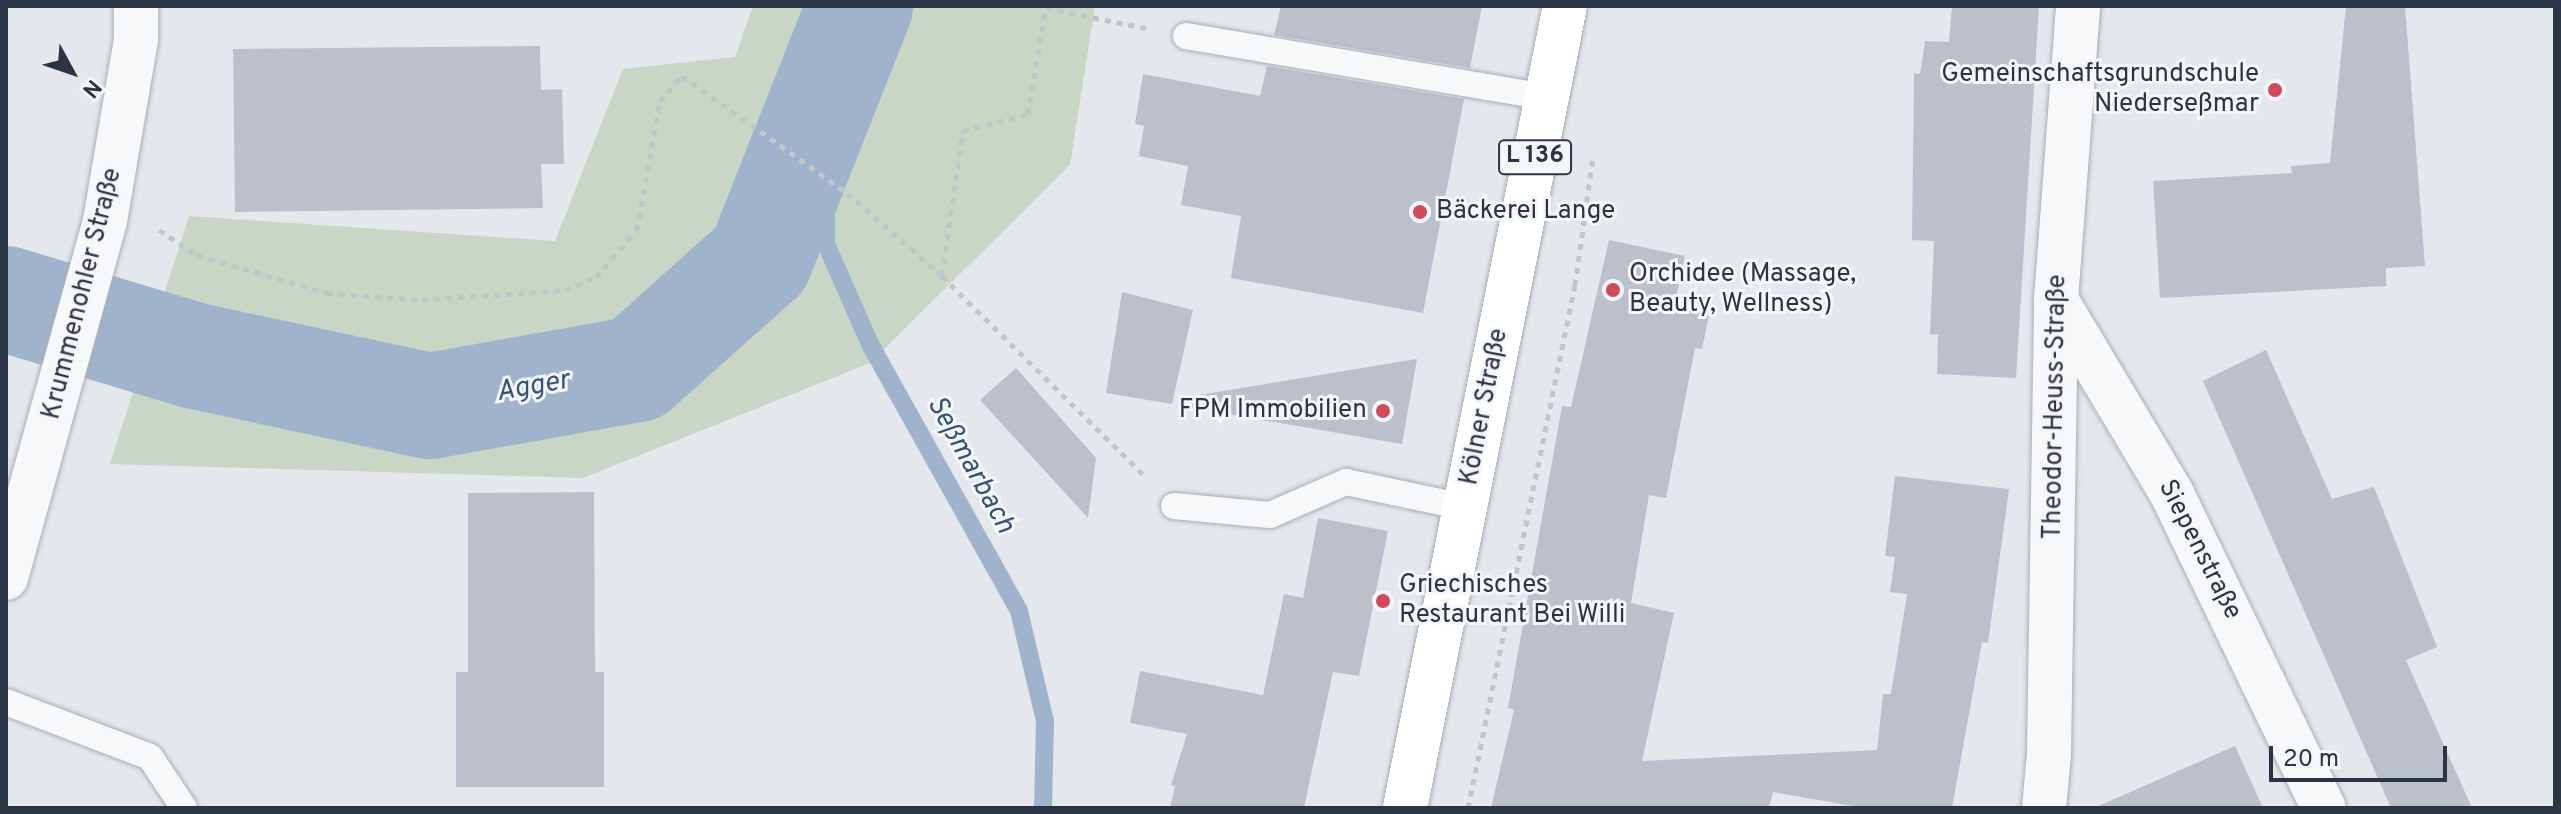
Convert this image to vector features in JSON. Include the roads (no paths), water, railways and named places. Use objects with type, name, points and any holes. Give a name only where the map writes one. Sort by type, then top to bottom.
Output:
[{"type":"main road","name":"Kölner Straße","points":[[1405,808],[1565,6]]},
{"type":"street","name":"Krummenohler Straße","points":[[6,578],[54,414],[108,209],[136,40],[136,6]]},
{"type":"street","name":"Theodor-Heuss-Straße","points":[[2044,808],[2049,754],[2056,300],[2078,6]]},
{"type":"street","name":"Siepenstraße","points":[[2056,300],[2171,492],[2324,808]]},
{"type":"lane","points":[[1186,36],[1547,97]]},
{"type":"lane","points":[[1174,506],[1270,515],[1346,482],[1464,507]]},
{"type":"lane","points":[[6,702],[150,757],[184,808]]},
{"type":"waterway","name":"Agger","points":[[6,299],[196,356],[430,406],[637,369],[760,259],[860,6]]},
{"type":"waterway","name":"Seßmarbach","points":[[796,164],[826,216],[826,244],[871,346],[1019,611],[1045,721],[1043,808]]},
{"type":"place","name":"Gemeinschaftsgrundschule Niederseßmar","points":[[2275,90]]},
{"type":"place","name":"Bäckerei Lange","points":[[1420,212]]},
{"type":"place","name":"Orchidee (Massage, Beauty, Wellness)","points":[[1613,290]]},
{"type":"place","name":"FPM Immobilien","points":[[1383,411]]},
{"type":"place","name":"Griechisches Restaurant Bei Willi","points":[[1383,601]]}]
